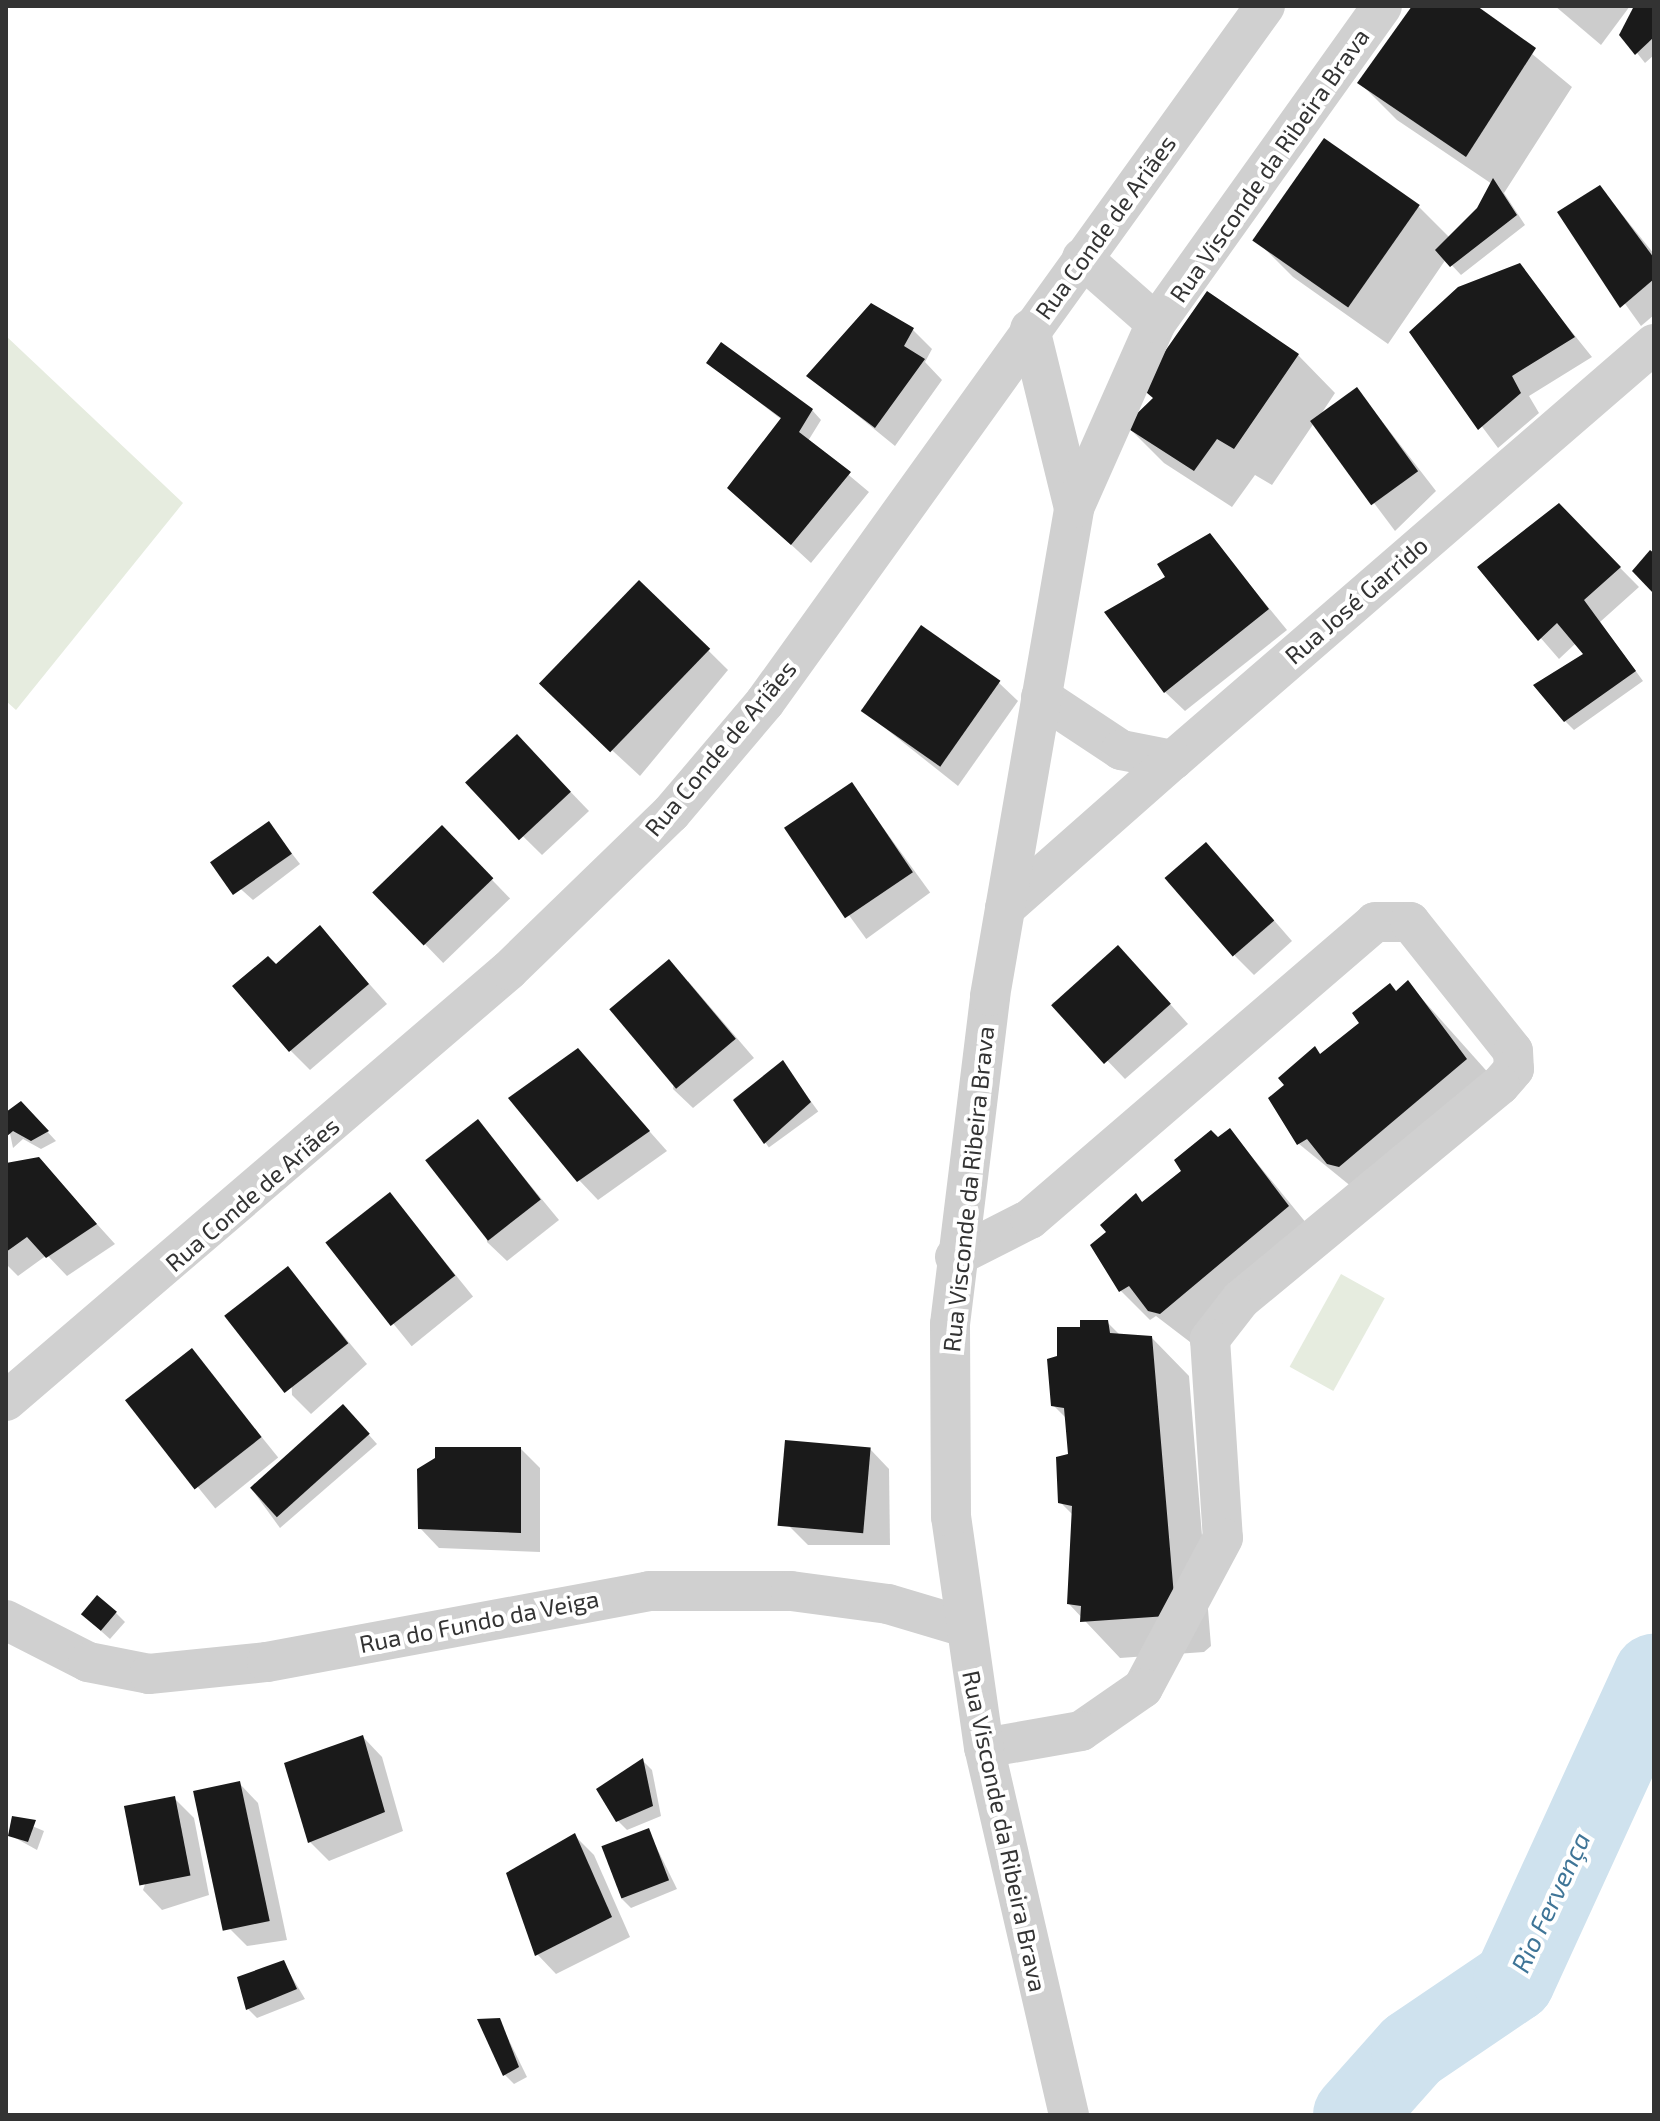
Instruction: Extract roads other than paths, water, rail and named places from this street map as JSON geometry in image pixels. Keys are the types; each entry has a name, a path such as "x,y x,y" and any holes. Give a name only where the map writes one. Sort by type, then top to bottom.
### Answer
{"street":[{"name":"Rua Visconde da Ribeira Brava","path":"1069,2115 984,1748 962,1626 947,1419 955,1257 1005,908 1074,508 1156,323 1382,6"},
{"name":"Rua Conde de Ariães","path":"6,1401 509,970 671,813 765,702 1082,258 1251,14"},
{"name":"Rua Visconde da Ribeira Brava","path":"1082,258 1156,323"},
{"path":"1030,329 1074,508"},
{"name":"Rua José Garrido","path":"1005,908 1654,344"},
{"path":"1041,697 1121,750 1173,760"},
{"path":"955,1257 1030,1219 1375,922 1410,922 1513,1051 1514,1069 1500,1085 1220,1322 1210,1339 1223,1538 1143,1688 1081,1731 984,1748"},
{"name":"Rua do Fundo da Veiga","path":"6,1620 88,1662 149,1674 252,1664 649,1591 791,1591 888,1604 962,1626"}],"waterway":[{"name":"Rio Fervença","path":"1354,2115 1412,2050 1514,1981 1654,1675"}]}
